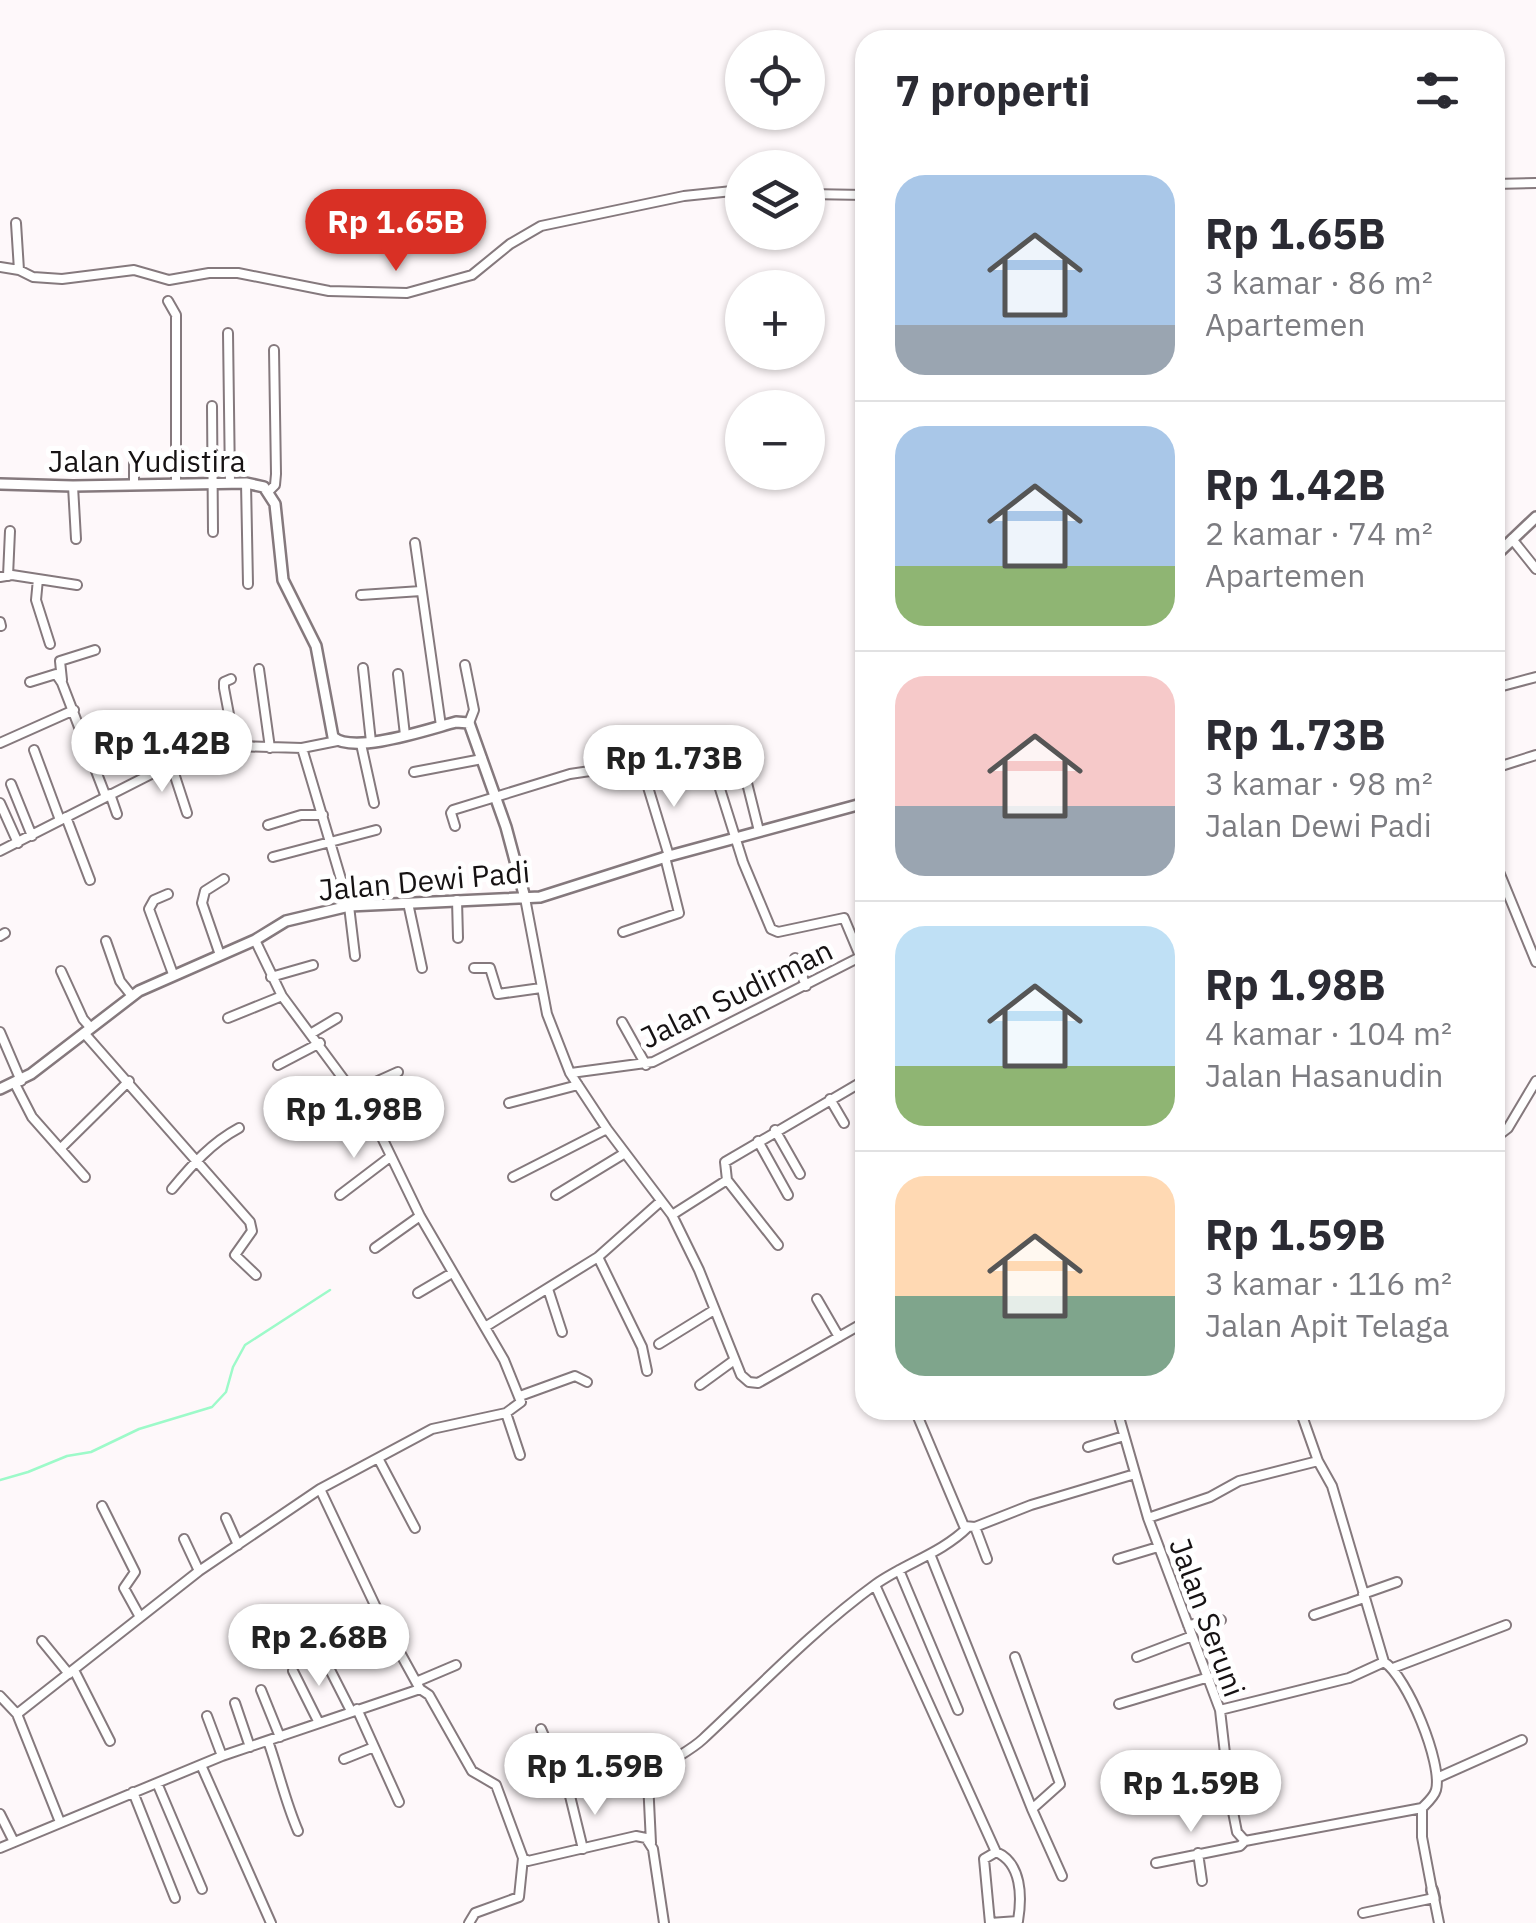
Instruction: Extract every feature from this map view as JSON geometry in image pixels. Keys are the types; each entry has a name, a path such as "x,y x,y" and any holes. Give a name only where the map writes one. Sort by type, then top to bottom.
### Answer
{"street":[{"path":"1505,184 1536,183"},
{"path":"0,266 33,278 62,279 134,270 169,280 238,273 330,291 407,293 450,284 472,274 540,226 684,196 725,192"},
{"path":"825,195 855,196"},
{"path":"16,222 19,270"},
{"path":"168,301 176,315 176,482"},
{"path":"228,333 230,482"},
{"path":"269,491 276,474 274,350"},
{"path":"212,406 213,532"},
{"path":"134,459 134,486"},
{"path":"246,482 248,584"},
{"name":"Jalan Yudistira","path":"0,484 134,486 246,482 269,491 276,514 283,580 316,646 330,732 336,742"},
{"path":"73,486 76,539"},
{"path":"1505,546 1536,517"},
{"path":"10,531 4,576 77,585"},
{"path":"1512,539 1536,568"},
{"path":"415,544 440,726"},
{"path":"38,579 36,600 50,644"},
{"path":"361,595 421,592"},
{"path":"62,683 60,661 94,650"},
{"path":"465,665 474,710 469,723 508,833 547,1014 570,1073 672,1214 733,1361 746,1380 758,1383 855,1328"},
{"path":"363,668 366,743 374,803"},
{"path":"259,669 270,748"},
{"path":"30,682 56,674 62,683 117,814"},
{"path":"398,674 406,735"},
{"path":"232,678 224,682 224,688 235,746"},
{"path":"1505,686 1536,678"},
{"path":"0,742 74,710"},
{"path":"0,851 171,764 235,746 302,748 336,742 366,743 456,722 469,723"},
{"path":"302,748 350,906 355,956"},
{"path":"34,750 90,880"},
{"path":"1505,765 1536,755"},
{"path":"414,772 482,759"},
{"path":"171,764 188,813"},
{"path":"455,826 454,810 570,774 637,766 644,774 679,913 623,932"},
{"path":"744,771 760,831"},
{"path":"716,772 771,929 778,932 844,918 855,945"},
{"path":"11,784 32,836"},
{"path":"0,802 18,843"},
{"name":"Jalan Dewi Padi","path":"0,1089 18,1082 132,996 172,974 255,940 286,921 350,906 540,897 667,857 855,806"},
{"path":"268,825 323,815"},
{"path":"273,858 376,830"},
{"path":"220,955 202,903 205,891 224,879"},
{"path":"1505,886 1536,962"},
{"path":"168,894 154,900 149,909 172,974"},
{"path":"457,900 458,938"},
{"path":"408,903 422,968"},
{"path":"255,940 282,996 373,1119 420,1216 484,1327 520,1400"},
{"path":"106,942 120,981 132,996"},
{"path":"795,958 806,986"},
{"name":"Jalan Sudirman","path":"570,1073 646,1064 855,960"},
{"path":"271,977 313,966"},
{"path":"474,968 490,968 498,994 541,988"},
{"path":"61,971 87,1030 250,1222 252,1231 235,1256 256,1275"},
{"path":"228,1018 282,996"},
{"path":"312,1032 336,1018"},
{"path":"622,1022 646,1064"},
{"path":"0,1032 32,1116 86,1177"},
{"path":"278,1065 320,1043"},
{"path":"278,1126 398,1072"},
{"path":"60,1149 129,1081"},
{"path":"1505,1130 1536,1081"},
{"path":"509,1103 578,1085"},
{"path":"778,1245 726,1180 726,1162 855,1085"},
{"path":"830,1099 844,1123"},
{"path":"172,1189 195,1161 239,1128"},
{"path":"512,1177 607,1129"},
{"path":"775,1130 800,1174"},
{"path":"758,1141 788,1195"},
{"path":"556,1195 625,1153"},
{"path":"340,1195 390,1157"},
{"path":"672,1214 726,1180"},
{"path":"484,1327 598,1257 662,1200"},
{"path":"375,1248 420,1216"},
{"path":"598,1257 642,1347 647,1371"},
{"path":"418,1293 452,1273"},
{"path":"548,1289 562,1332"},
{"path":"817,1299 839,1338"},
{"path":"659,1344 714,1310"},
{"path":"700,1385 733,1361"},
{"path":"16,1714 199,1570 320,1489 432,1429 506,1412 520,1400 575,1376 587,1382"},
{"path":"506,1412 520,1454"},
{"path":"920,1420 961,1523 972,1527 987,1560"},
{"name":"Jalan Seruni","path":"1120,1420 1158,1547 1220,1710 1230,1797 1244,1842"},
{"path":"1156,1863 1422,1808 1434,1796 1437,1778 1410,1692 1389,1665 1332,1486 1304,1420"},
{"path":"1088,1447 1124,1436"},
{"path":"378,1458 415,1528"},
{"path":"1148,1518 1210,1497 1239,1482 1318,1461"},
{"path":"664,1923 651,1843 648,1781 654,1773 700,1742 792,1655 898,1570 972,1527 1030,1504 1136,1474"},
{"path":"320,1489 418,1686 430,1695 475,1774 496,1785 523,1858 519,1898 476,1913 468,1923"},
{"path":"102,1506 135,1572 124,1588 140,1618"},
{"path":"226,1518 238,1545"},
{"path":"184,1538 199,1570"},
{"path":"1118,1560 1158,1547"},
{"path":"930,1554 1062,1876"},
{"path":"898,1570 958,1710"},
{"path":"1314,1615 1397,1582"},
{"path":"876,1585 996,1852 1006,1856 1019,1884 1018,1920 990,1923 984,1860 996,1852"},
{"path":"1188,1625 1221,1620"},
{"path":"1220,1710 1349,1678 1506,1625"},
{"path":"1137,1657 1192,1636"},
{"path":"42,1641 71,1671 110,1741"},
{"path":"324,1656 399,1802"},
{"path":"1015,1657 1060,1784 1032,1809"},
{"path":"0,1848 222,1756 418,1686 456,1665"},
{"path":"293,1670 319,1723"},
{"path":"1118,1704 1209,1677"},
{"path":"261,1690 280,1737"},
{"path":"0,1696 16,1714 60,1822"},
{"path":"235,1703 250,1747"},
{"path":"207,1716 222,1756"},
{"path":"540,1730 570,1796 583,1849"},
{"path":"1437,1778 1522,1740"},
{"path":"268,1741 283,1797 298,1831"},
{"path":"344,1759 374,1747"},
{"path":"201,1765 270,1923"},
{"path":"157,1783 202,1889"},
{"path":"133,1792 175,1898"},
{"path":"1422,1808 1422,1837 1439,1923"},
{"path":"0,1814 14,1842"},
{"path":"523,1858 528,1861 636,1836 651,1843"},
{"path":"1198,1853 1202,1882"},
{"path":"1363,1913 1433,1894"}],"waterway":[{"path":"0,1480 67,1456 91,1452 139,1429 212,1407 226,1392 245,1345 330,1290"}]}
